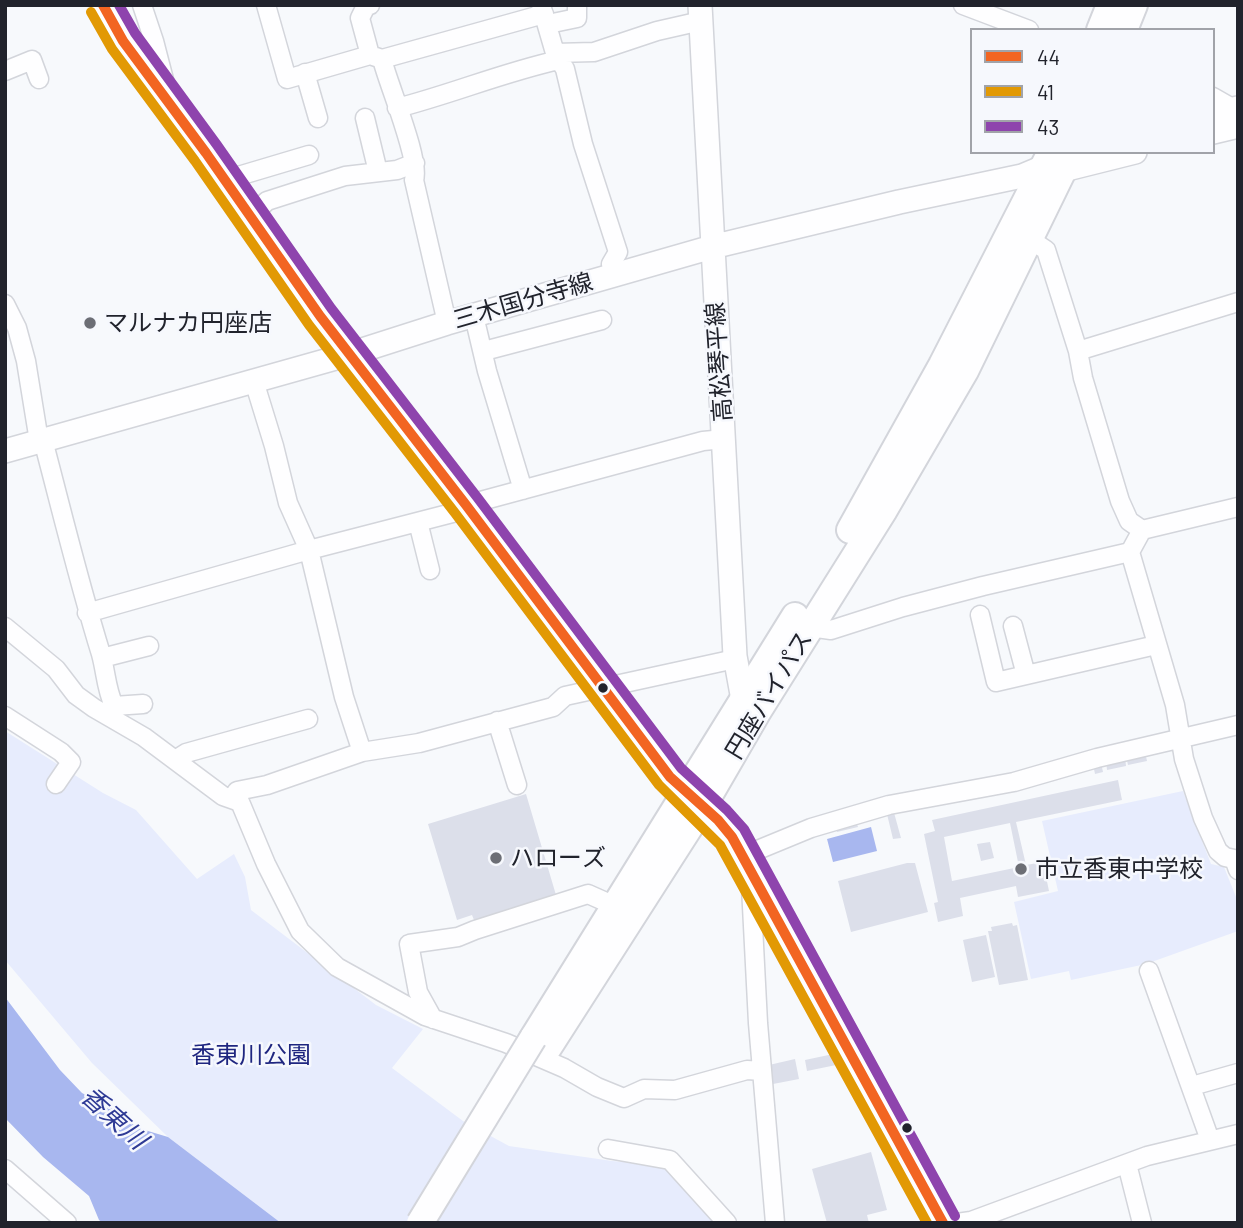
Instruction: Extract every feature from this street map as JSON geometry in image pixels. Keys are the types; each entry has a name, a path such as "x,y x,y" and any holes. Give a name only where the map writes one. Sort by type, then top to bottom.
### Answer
{"highway":[{"path":"1101,28 1110,5"},
{"path":"1125,28 1134,5"},
{"name":"円座バイパス","path":"750,705 810,627 884,510 965,371 1031,240 1060,159"},
{"name":"円座バイパス","path":"420,1223 541,1043 694,800 867,503 1060,159"},
{"name":"円座バイパス","path":"441,1223 615,906 694,800"}],"main road":[{"path":"103,5 123,41 320,316 466,505 602,689 694,800 720,822 748,865 943,1223"},
{"name":"高松琴平線","path":"701,13 735,659 750,705"},
{"path":"1215,130 1231,114"},
{"name":"三木国分寺線","path":"5,451 350,354 447,323 712,247 899,202 1022,176 1060,159 1114,154"}],"street":[{"path":"142,5 171,106"},
{"path":"266,5 287,79 545,14 577,18 576,6"},
{"path":"963,5 1024,28"},
{"path":"362,10 376,57 408,134 417,172 414,180 447,323"},
{"path":"397,108 440,97 557,57 594,52 701,13"},
{"path":"545,14 557,57 565,69 583,144 618,252 611,264 613,274"},
{"path":"5,71 32,60 38,79"},
{"path":"305,74 318,118"},
{"path":"1215,99 1231,114"},
{"path":"365,118 378,172"},
{"path":"225,180 309,155"},
{"path":"250,217 267,201 345,176 397,170 415,163"},
{"path":"1031,240 1046,250 1078,351 1083,378 1120,501 1129,522 1142,530 1238,507"},
{"path":"1078,351 1238,302"},
{"path":"5,304 17,328 26,361 41,441 102,659 111,711"},
{"path":"474,316 487,370 523,490"},
{"path":"484,351 602,320"},
{"path":"254,381 288,503 309,550 344,697 362,752"},
{"path":"88,613 309,550 460,511 466,505 703,441 723,439"},
{"path":"418,522 430,570"},
{"path":"1142,530 1130,552 1175,705 1180,739 1203,818 1218,851 1225,857 1234,859 1238,870"},
{"path":"810,627 831,630 970,589 1130,552"},
{"path":"980,615 996,682 1156,645"},
{"path":"1013,626 1026,675"},
{"path":"5,627 56,669 76,695 111,711 223,796 240,802 266,864 300,931 337,967 396,1002 433,1019 506,1044 564,1068 597,1087 624,1098 644,1089 675,1090 747,1070 762,1071"},
{"path":"102,659 149,646"},
{"path":"232,799 237,791 267,785 362,752 419,743 553,707 565,696 735,659"},
{"path":"111,711 143,704"},
{"path":"5,716 61,752 71,762 56,784"},
{"path":"175,760 186,753 308,719"},
{"path":"497,721 517,785"},
{"path":"775,1223 748,865 811,828 889,805 1014,782 1097,758 1238,725"},
{"path":"433,1019 418,992 410,944 458,937 588,894 615,906"},
{"path":"1149,971 1210,1140"},
{"path":"1192,1086 1238,1073"},
{"path":"957,1223 971,1221 1127,1164 1238,1134"},
{"path":"608,1149 670,1160 727,1223"},
{"path":"1127,1164 1142,1223"},
{"path":"5,1169 68,1223"}],"green space":[{"name":"香東川公園","path":"5,731 103,793 136,810 197,879 234,854 245,877 251,910 376,1005 423,1029 392,1068 463,1121 509,1146 668,1166 717,1223 281,1223 168,1137 92,1063 5,960"},
{"path":"1183,791 1211,864 1224,867 1238,902 1238,931 1146,964 1071,980 1069,971 1031,979 1014,902 1058,891 1042,821"}],"water":[{"path":"871,827 877,851 833,862 827,839"},
{"name":"香東川","path":"5,997 60,1070 82,1093 112,1108 138,1128 168,1137 281,1223 103,1223 99,1220 89,1196 43,1157 5,1118"}],"building":[{"path":"1145,752 1147,761 1128,765 1126,756"},
{"path":"1125,756 1126,766 1107,770 1106,760"},
{"path":"1101,763 1103,772 1095,774 1093,764"},
{"path":"1118,780 1122,800 1016,822 1026,865 1043,862 1049,891 1018,897 1016,886 960,898 963,916 938,922 934,903 938,902 924,834 935,831 932,820","holes":["1010,823 1019,867 952,881 944,837"]},
{"path":"526,794 556,895 474,920 472,915 457,920 428,824"},
{"path":"893,809 901,838 893,839 886,810"},
{"path":"856,821 858,827 837,832 836,826"},
{"path":"990,842 994,858 981,861 977,844"},
{"path":"915,863 928,912 851,932 838,881"},
{"path":"1012,923 1013,926 1017,925 1028,980 999,985 988,931 992,931 991,927"},
{"path":"986,935 995,977 972,982 963,940"},
{"path":"838,1053 841,1064 807,1071 805,1060"},
{"path":"795,1059 799,1079 773,1084 769,1065"},
{"path":"871,1152 887,1210 867,1215 869,1223 827,1223 812,1169"}],"transit line":[{"name":"44","path":"103,5 123,41 206,153 320,316 670,777 718,820 732,837 943,1223"},
{"name":"43","path":"119,5 135,33 331,308 681,768 744,829 955,1216"},
{"name":"41","path":"91,12 112,49 195,161 309,325 455,513 659,785 720,845 927,1223"}],"place":[{"name":"マルナカ円座店","path":"90,323"},
{"name":"ハローズ","path":"496,858"},
{"name":"市立香東中学校","path":"1021,869"}]}
